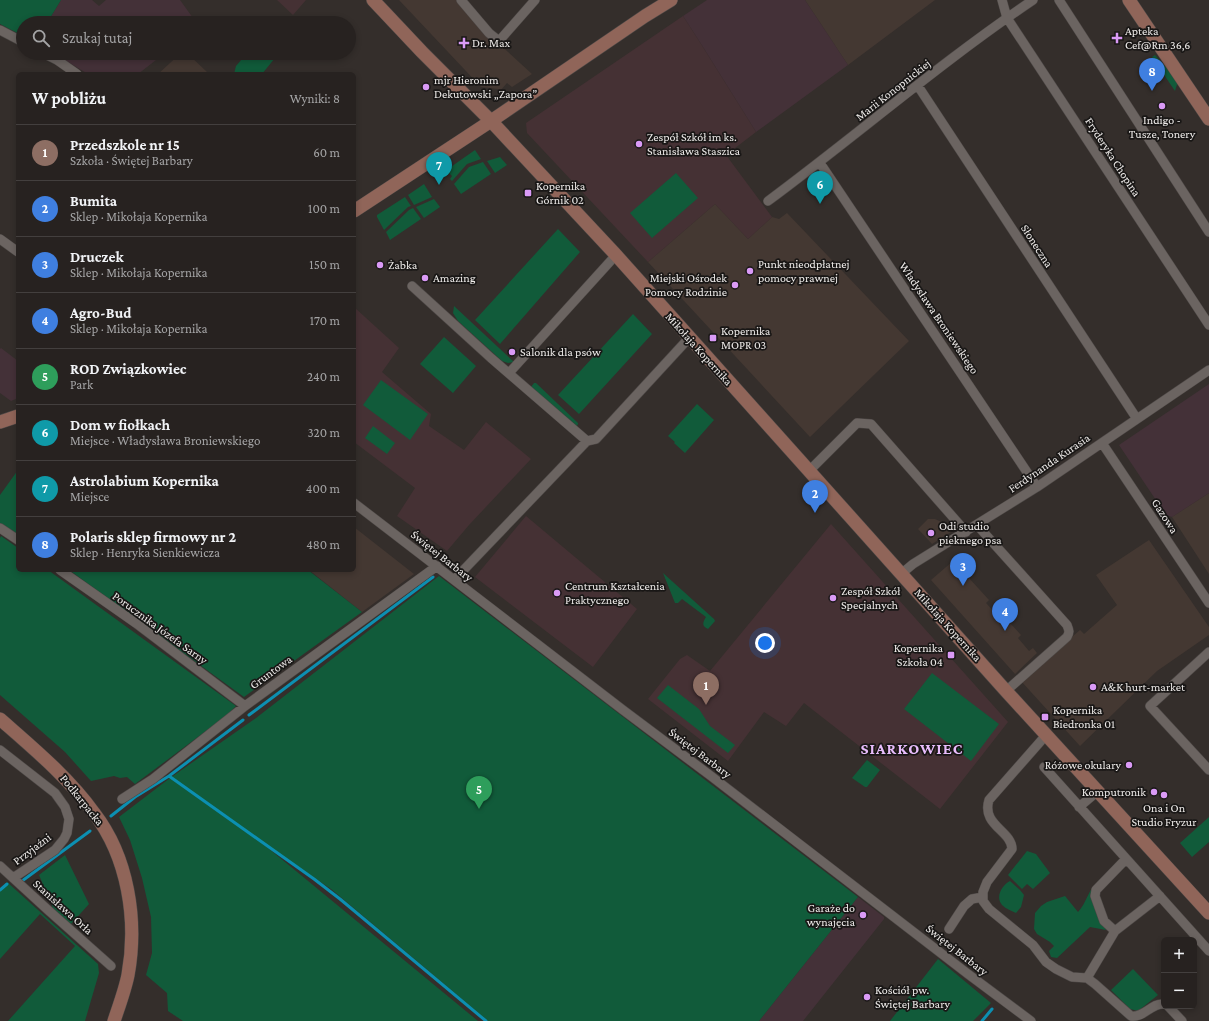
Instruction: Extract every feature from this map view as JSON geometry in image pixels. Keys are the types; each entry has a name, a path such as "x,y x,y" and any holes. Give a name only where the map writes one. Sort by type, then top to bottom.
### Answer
{"street":[{"name":"Mikołaja Kopernika","path":"374,0 422,52 491,121 616,255 1006,691 1047,734 1209,913"},
{"path":"461,0 489,32 499,41 535,0"},
{"path":"356,210 671,0"},
{"name":"Fryderyka Chopina","path":"1002,0 1006,18 1209,325"},
{"name":"Marii Konopnickiej","path":"768,202 1006,18 1034,0"},
{"path":"1059,0 1209,232"},
{"path":"1130,1 1209,119"},
{"path":"0,30 16,38"},
{"path":"57,60 74,72"},
{"name":"Słoneczna","path":"918,86 1137,419"},
{"name":"Władysława Broniewskiego","path":"820,163 1037,487"},
{"path":"0,239 16,251"},
{"path":"509,373 616,255"},
{"path":"412,286 586,441"},
{"path":"454,580 586,441 596,439 689,338"},
{"name":"Ferdynanda Kurasia","path":"901,574 913,564 1037,487 1209,370"},
{"path":"0,422 16,417"},
{"path":"809,470 857,423 871,424 966,532"},
{"name":"Gazowa","path":"1102,443 1209,603"},
{"name":"Świętej Barbary","path":"356,505 630,716 1031,1021"},
{"path":"977,525 1069,629 1067,637 1006,691"},
{"path":"1,530 16,539"},
{"name":"Gruntowa","path":"122,799 154,779 245,706 436,566"},
{"name":"Porucznika Józefa Sarny","path":"63,572 136,624 245,706"},
{"path":"1208,767 1150,706 1209,652"},
{"name":"Podkarpacka","path":"0,719 55,768 78,793 100,821 114,846 129,897 132,925 128,974 114,1021"},
{"path":"1047,734 989,800 987,806 988,813 1012,846 1011,852 987,882 983,892 983,900 989,909 1033,945 1046,962 1072,977 1087,978 1096,984 1131,1016 1140,1016 1151,1007 1161,1004"},
{"name":"Przyjaźni","path":"0,750 56,793 66,807 69,819 67,833 55,850 13,878"},
{"path":"1044,768 1209,951"},
{"path":"1080,807 1098,791"},
{"path":"1115,931 1104,921 1095,896 1096,890 1126,859"},
{"name":"Stanisława Orła","path":"0,866 111,966"},
{"path":"1087,978 1115,931 1160,896"},
{"path":"949,929 964,906 972,899 983,897"},
{"path":"1171,1009 1182,1021"}],"shaded area":[{"path":"61,0 92,0 99,6 106,0 180,0 192,16 51,16"},
{"path":"277,0 306,0 293,15"},
{"path":"399,0 459,0 496,41 532,74 512,87 507,83 500,91 498,89 481,87"},
{"path":"707,0 805,0 848,65 756,132 683,16"},
{"path":"805,0 935,0 848,65"},
{"name":"Zespół Szkół im ks. Stanisława Staszica","path":"683,16 756,132 726,155 772,217 748,239 715,204 648,262 527,133 526,123"},
{"path":"65,60 156,60 141,72 85,72"},
{"path":"173,60 194,60 207,72 160,72"},
{"path":"715,204 748,239 772,217 779,219 787,213 909,341 810,437 648,262"},
{"path":"356,309 399,348 382,372 431,414 429,426 464,450 486,422 531,459 469,525 447,551 397,516 415,488 356,444"},
{"path":"1,348 16,359 16,399 11,401 0,393"},
{"path":"1209,384 1209,493 1172,517 1166,515 1119,445"},
{"path":"1209,493 1209,574 1172,517"},
{"name":"Centrum Kształcenia Praktycznego","path":"526,516 637,609 593,667 475,577"},
{"path":"928,519 935,519 946,524 951,532 932,544 918,529"},
{"name":"Zespół Szkół Specjalnych","path":"831,524 1008,722 940,809 804,703 786,726 764,712 728,761 648,699 680,659 687,655 710,671"},
{"path":"356,529 414,574 362,612 312,572 356,572"},
{"path":"1149,540 1209,627 1209,635 1157,671 1080,746 1021,681 1080,630 1084,634 1117,605 1096,575"},
{"path":"953,561 957,565 954,568 965,581 969,578 989,600 986,603 998,616 1001,613 1021,635 1018,638 1029,651 1033,648 1037,653 1015,674 931,580"},
{"path":"858,897 884,917 884,919 803,1021 759,1021"}],"green space":[{"path":"0,0 61,0 51,16 16,16 16,32 0,24"},
{"path":"1155,55 1178,81 1175,91 1152,57"},
{"path":"241,60 273,60 264,72 234,72 236,66"},
{"path":"475,150 481,159 467,164 452,181 450,179 452,176 449,173 448,175 445,171"},
{"path":"500,157 507,165 495,173 487,161"},
{"path":"483,162 491,174 461,194 454,184 469,167"},
{"path":"676,173 698,198 652,238 630,213"},
{"path":"424,184 432,197 414,205 408,195"},
{"path":"405,197 411,206 408,207 384,230 377,215"},
{"path":"434,199 440,207 424,218 416,207"},
{"path":"413,208 421,219 390,240 386,232"},
{"path":"558,229 580,252 500,344 475,320"},
{"path":"454,306 514,362 508,363 502,361 458,321 453,313"},
{"path":"633,314 652,334 579,414 558,395"},
{"path":"444,337 476,366 453,393 420,364"},
{"path":"381,380 428,414 410,440 363,405"},
{"path":"534,383 536,383 578,423 577,426 531,387"},
{"path":"697,404 714,420 685,453 668,436"},
{"path":"373,426 395,443 387,454 365,438"},
{"path":"16,473 16,534 0,523 0,495"},
{"path":"1,536 16,547 16,572 51,572 236,706 226,716 135,784 127,777 120,778 114,776 91,781 65,752 0,695"},
{"path":"72,572 311,572 362,612 244,697"},
{"path":"663,573 714,619 715,621 708,629 704,627 703,624 706,617 682,599 678,603 675,603"},
{"path":"439,576 858,897 759,1021 488,1021 331,889 262,843 478,1021 183,1021 168,1011 167,993 146,975 152,953 151,917 142,878 130,840 119,817 170,778 256,718"},
{"path":"932,673 999,724 971,761 904,709"},
{"path":"668,685 699,709 710,726 735,745 728,753 657,698"},
{"path":"867,760 880,770 867,787 865,787 852,778"},
{"path":"1209,817 1209,842 1192,857 1180,843"},
{"path":"1027,851 1036,854 1050,873 1033,889 1027,884 1022,889 1008,875"},
{"path":"65,855 89,904 71,924 53,908 39,875"},
{"path":"1010,881 1024,895 1021,907 1016,913 1002,905 999,898 1002,888"},
{"path":"7,882 98,964 99,973 85,1021 8,1021 75,946 40,914 0,959 0,890"},
{"path":"1092,888 1097,890 1095,902 1096,913 1106,930 1090,927 1057,958 1051,957 1049,951 1054,946 1037,934 1034,929 1035,913 1047,902 1065,896 1078,912"},
{"path":"938,959 991,1003 973,1021 890,1021"},
{"path":"1133,969 1158,995 1138,1011 1130,1009 1111,990"}],"waterway":[{"path":"249,715 433,577"},
{"path":"111,816 135,797 169,776 243,720"},
{"path":"169,776 340,899 486,1021"},
{"path":"22,881 90,831"},
{"path":"0,890 7,884"},
{"path":"982,1021 992,1009"}],"place":[{"name":"Apteka Cef@Rm 36,6","path":"1117,38"},
{"name":"Dr. Max","path":"464,43"},
{"name":"mjr Hieronim Dekutowski „Zapora”","path":"426,87"},
{"name":"Polaris sklep firmowy nr 2","path":"1152,91"},
{"name":"Indigo - Tusze, Tonery","path":"1162,106"},
{"name":"Zespół Szkół im ks. Stanisława Staszica","path":"639,144"},
{"name":"Astrolabium Kopernika","path":"439,185"},
{"name":"Kopernika Górnik 02","path":"528,193"},
{"name":"Dom w fiołkach","path":"820,204"},
{"name":"Żabka","path":"380,265"},
{"name":"Punkt nieodpłatnej pomocy prawnej","path":"750,271"},
{"name":"Amazing","path":"425,278"},
{"name":"Miejski Ośrodek Pomocy Rodzinie","path":"735,285"},
{"name":"Kopernika MOPR 03","path":"713,338"},
{"name":"Salonik dla psów","path":"512,352"},
{"name":"Bumita","path":"815,513"},
{"name":"Odi studio pieknego psa","path":"931,533"},
{"name":"Druczek","path":"963,586"},
{"name":"Centrum Kształcenia Praktycznego","path":"557,593"},
{"name":"Zespół Szkół Specjalnych","path":"833,598"},
{"name":"Agro-Bud","path":"1005,631"},
{"name":"Kopernika Szkoła 04","path":"951,655"},
{"name":"A&K hurt-market","path":"1093,687"},
{"name":"Przedszkole nr 15","path":"706,705"},
{"name":"Kopernika Biedronka 01","path":"1045,717"},
{"name":"Różowe okulary","path":"1129,765"},
{"name":"Komputronik","path":"1154,792"},
{"name":"Ona i On Studio Fryzur","path":"1164,795"},
{"name":"ROD Związkowiec","path":"479,809"},
{"name":"Garaże do wynajęcia","path":"863,915"},
{"name":"Kościół pw. Świętej Barbary","path":"867,997"}],"district":[{"name":"SIARKOWIEC","path":"912,748"}]}
